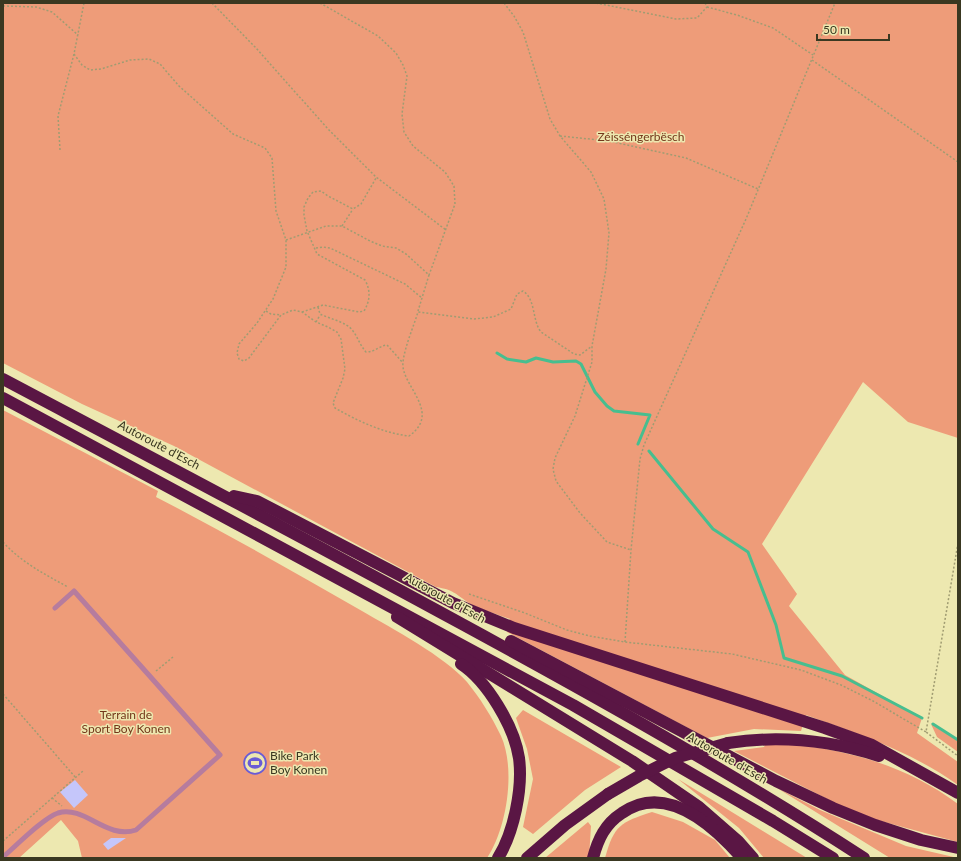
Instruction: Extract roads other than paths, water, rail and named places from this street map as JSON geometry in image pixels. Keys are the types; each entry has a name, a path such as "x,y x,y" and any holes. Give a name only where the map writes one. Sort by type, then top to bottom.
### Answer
{"highway":[{"name":"Autoroute d'Esch","path":"3,379 219,492 580,688 782,807 864,858"},
{"path":"3,398 573,705 773,821 833,858"},
{"path":"219,492 257,501 453,603 514,628 825,728 872,745 958,793"},
{"path":"383,581 438,601 776,780 832,808 875,825 921,840 958,848"},
{"path":"362,591 398,624 468,668 488,691 509,727 518,758 518,788 514,820 498,858"},
{"path":"362,591 402,621 608,746 693,803 738,840 753,858"},
{"path":"527,858 565,825 608,794 639,776 676,758 728,743 771,738 792,738 827,742 905,763"},
{"path":"940,782 958,798"},
{"path":"594,858 597,841 613,819 627,809 641,804 658,802 678,807 705,822 742,858"}],"lane":[{"path":"3,858 46,820 58,813 69,812 80,815 116,832 126,833 136,830 220,755 74,591 55,608"}],"waterway":[{"path":"497,353 507,359 526,362 536,358 553,362 576,361 581,364 595,392 607,406 614,411 650,415 638,444"},
{"path":"649,451 713,529 748,552 776,625 784,658 842,676 922,718"},
{"path":"933,724 958,740"}],"place":[{"name":"Bike Park Boy Konen","path":"255,763"}],"park label":[{"name":"Zéisséngerbësch","path":"641,137"},
{"name":"Terrain de Sport Boy Konen","path":"126,722"}]}
